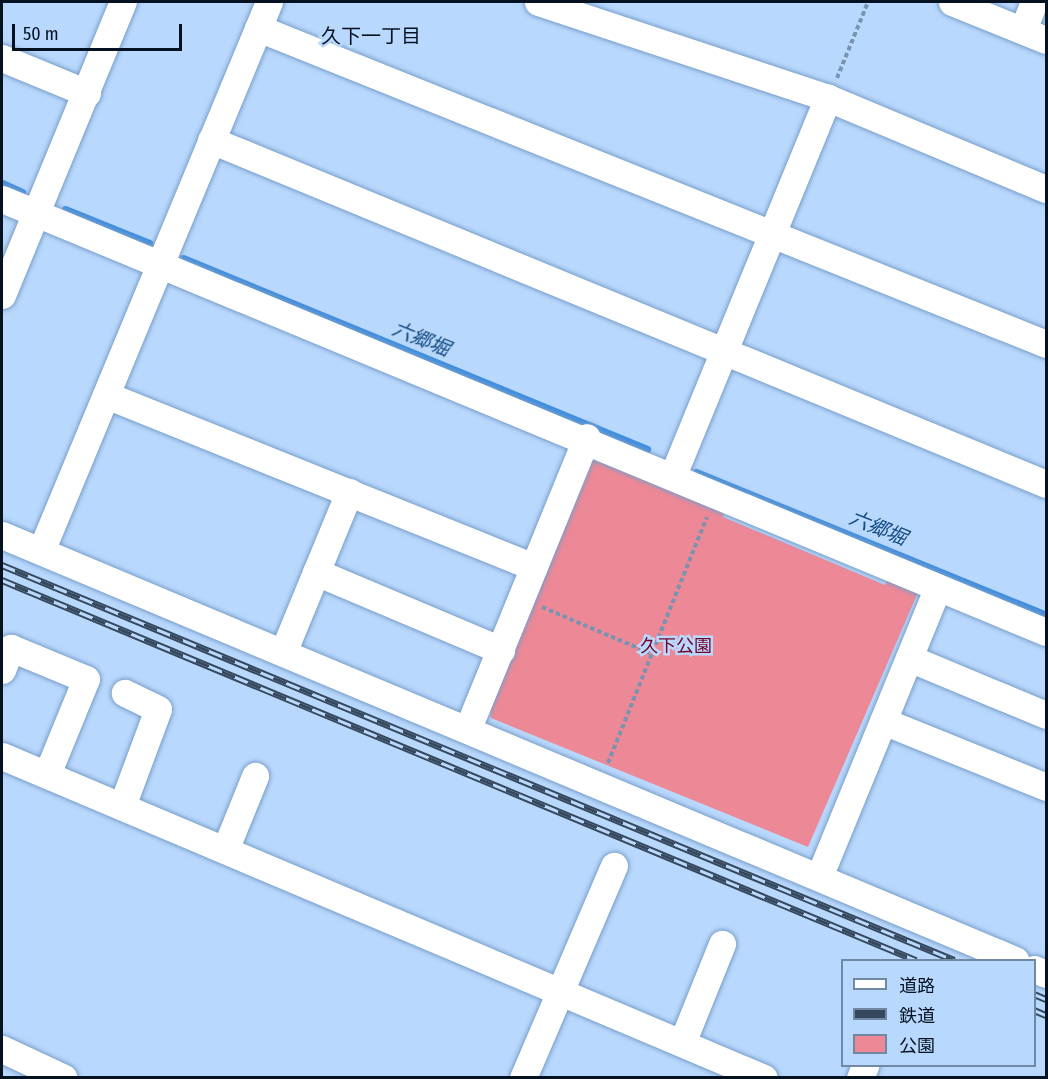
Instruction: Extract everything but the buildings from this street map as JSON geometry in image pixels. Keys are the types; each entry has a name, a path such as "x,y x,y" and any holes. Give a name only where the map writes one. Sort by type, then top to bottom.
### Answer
{"street":[{"path":"2,295 123,2"},
{"path":"41,551 269,2"},
{"path":"538,2 828,98 1047,189"},
{"path":"952,2 1035,35 1034,2"},
{"path":"258,28 773,232 1047,344"},
{"path":"2,58 87,93"},
{"path":"673,475 828,98"},
{"path":"210,140 722,355 1047,484"},
{"path":"2,199 161,261 587,437 1047,632"},
{"path":"106,395 534,567"},
{"path":"468,728 587,437"},
{"path":"284,650 349,492"},
{"path":"2,535 284,650 1013,959"},
{"path":"316,572 501,650"},
{"path":"819,877 938,587"},
{"path":"2,670 10,648 86,679 47,774"},
{"path":"909,658 1047,715"},
{"path":"122,806 158,709 125,693"},
{"path":"883,721 1047,787"},
{"path":"2,756 764,1077"},
{"path":"225,850 255,776"},
{"path":"523,1077 558,991 614,866"},
{"path":"682,1043 722,944"},
{"path":"2,1049 64,1077"}],"path":[{"path":"828,98 868,2"},
{"path":"606,771 708,513"},
{"path":"548,609 652,654"}],"green space":[{"name":"久下公園","path":"595,453 726,508 723,517 885,585 889,577 919,590 808,847 491,718 490,706"}],"waterway":[{"name":"六郷堀","path":"2,183 22,192"},
{"name":"六郷堀","path":"65,209 149,243"},
{"name":"六郷堀","path":"183,258 647,449"},
{"name":"六郷堀","path":"696,472 1046,615"}],"railway":[{"path":"2,565 952,959"},
{"path":"2,580 914,959"},
{"path":"1036,995 1046,999"},
{"path":"1036,1011 1046,1015"}],"district":[{"name":"久下一丁目","path":"371,36"}]}
